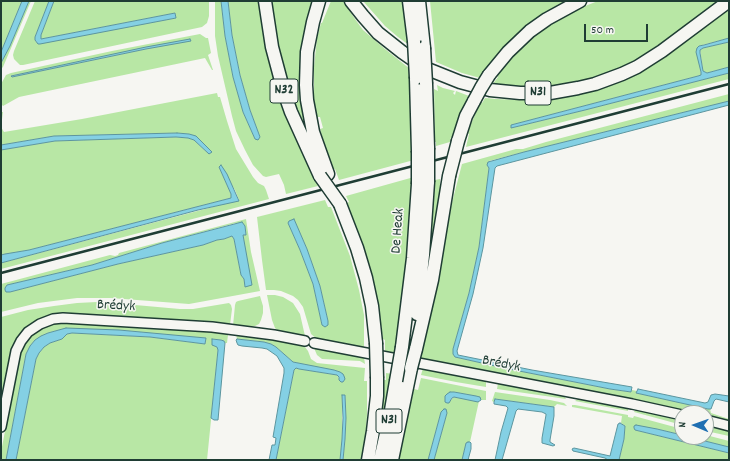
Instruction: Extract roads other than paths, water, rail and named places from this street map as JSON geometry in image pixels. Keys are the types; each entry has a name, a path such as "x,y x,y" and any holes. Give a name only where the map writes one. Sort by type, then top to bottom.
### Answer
{"highway":[{"name":"N32","path":"265,1 272,47 284,92 294,119 340,204 357,248 366,278 372,306 376,343 377,378 377,396 368,460"},
{"name":"N32","path":"319,1 307,52 306,85 307,100 313,132 322,160 324,175"},
{"name":"N31","path":"351,1 378,33 402,52 426,68 460,82 490,90 536,94 578,88 595,84 622,74 662,51 729,1"},
{"name":"De Heak","path":"380,460 396,381 411,348 413,258 423,183 426,84 409,1"},
{"name":"De Heak","path":"419,1 419,45 416,78 423,149"},
{"name":"N31","path":"392,460 409,384 411,348 433,273 449,176 466,116 489,75 508,52 530,31 547,18 580,1"}],"street":[{"name":"Brédyk","path":"1,427 16,351 21,341 28,332 40,324 54,319 63,318 212,327 274,335 674,413"},
{"path":"714,422 729,426"}],"water":[{"path":"22,1 29,1 10,46 1,63 1,52"},
{"path":"49,1 54,1 41,35 41,39 175,13 176,18 38,44 35,37"},
{"path":"221,1 228,1 232,35 240,75 250,110 260,137 258,140 255,139 243,112 233,77 225,36"},
{"path":"729,38 729,42 703,48 700,50 700,53 703,71 707,73 729,67 729,73 511,128 511,125 701,75 696,52 697,48 699,46"},
{"path":"190,39 191,41 11,76 146,47"},
{"path":"729,101 729,105 497,166 495,168 483,248 473,294 457,351 458,355 532,370 632,387 631,392 504,368 455,357 453,354 453,349 469,293 479,247 489,168 487,165 488,162"},
{"path":"177,133 196,136 212,152 209,154 194,140 176,137 55,141 1,150 1,145 54,136"},
{"path":"221,165 227,174 239,201 198,210 1,263 1,255 29,250 231,198 231,194 219,167"},
{"path":"294,219 307,249 320,286 328,321 328,325 325,327 322,325 313,284 288,223"},
{"path":"242,222 245,226 246,235 243,235 252,285 245,287 232,236 203,245 118,264 10,292 6,292 5,290 7,285 92,265 162,243"},
{"path":"66,328 119,330 206,338 205,344 150,337 72,333 67,334 62,339 50,343 44,347 36,359 16,460 6,460 26,354 35,340 41,336"},
{"path":"212,339 221,340 225,343 218,420 211,418 218,350 217,347 212,345"},
{"path":"237,339 271,344 293,362 334,370 343,374 345,379 341,382 337,375 296,368 294,370 276,460 269,460 272,445 275,445 276,438 273,437 284,368 277,356 267,349 238,345"},
{"path":"638,389 705,403 708,402 711,395 715,394 729,396 729,402 716,399 712,405 690,405 636,393"},
{"path":"450,392 480,397 481,400 478,402 454,397 449,403 447,403 445,402 445,396"},
{"path":"342,395 345,395 346,418 343,460 340,460 343,418"},
{"path":"495,399 554,407 550,442 555,445 553,446 542,443 546,414 542,412 518,409 516,411 502,460 495,460 508,408 506,406 494,404"},
{"path":"446,409 447,413 434,460 428,460 441,412"},
{"path":"620,423 625,426 624,439 619,460 608,460 573,451 572,449 574,448 610,456 618,424"},
{"path":"636,425 674,433 674,440 635,430 634,426"},
{"path":"466,443 471,443 471,449 468,460 462,460"},
{"path":"714,443 729,447 729,453 696,445 714,445"}],"railway":[{"path":"1,273 729,84"}]}
